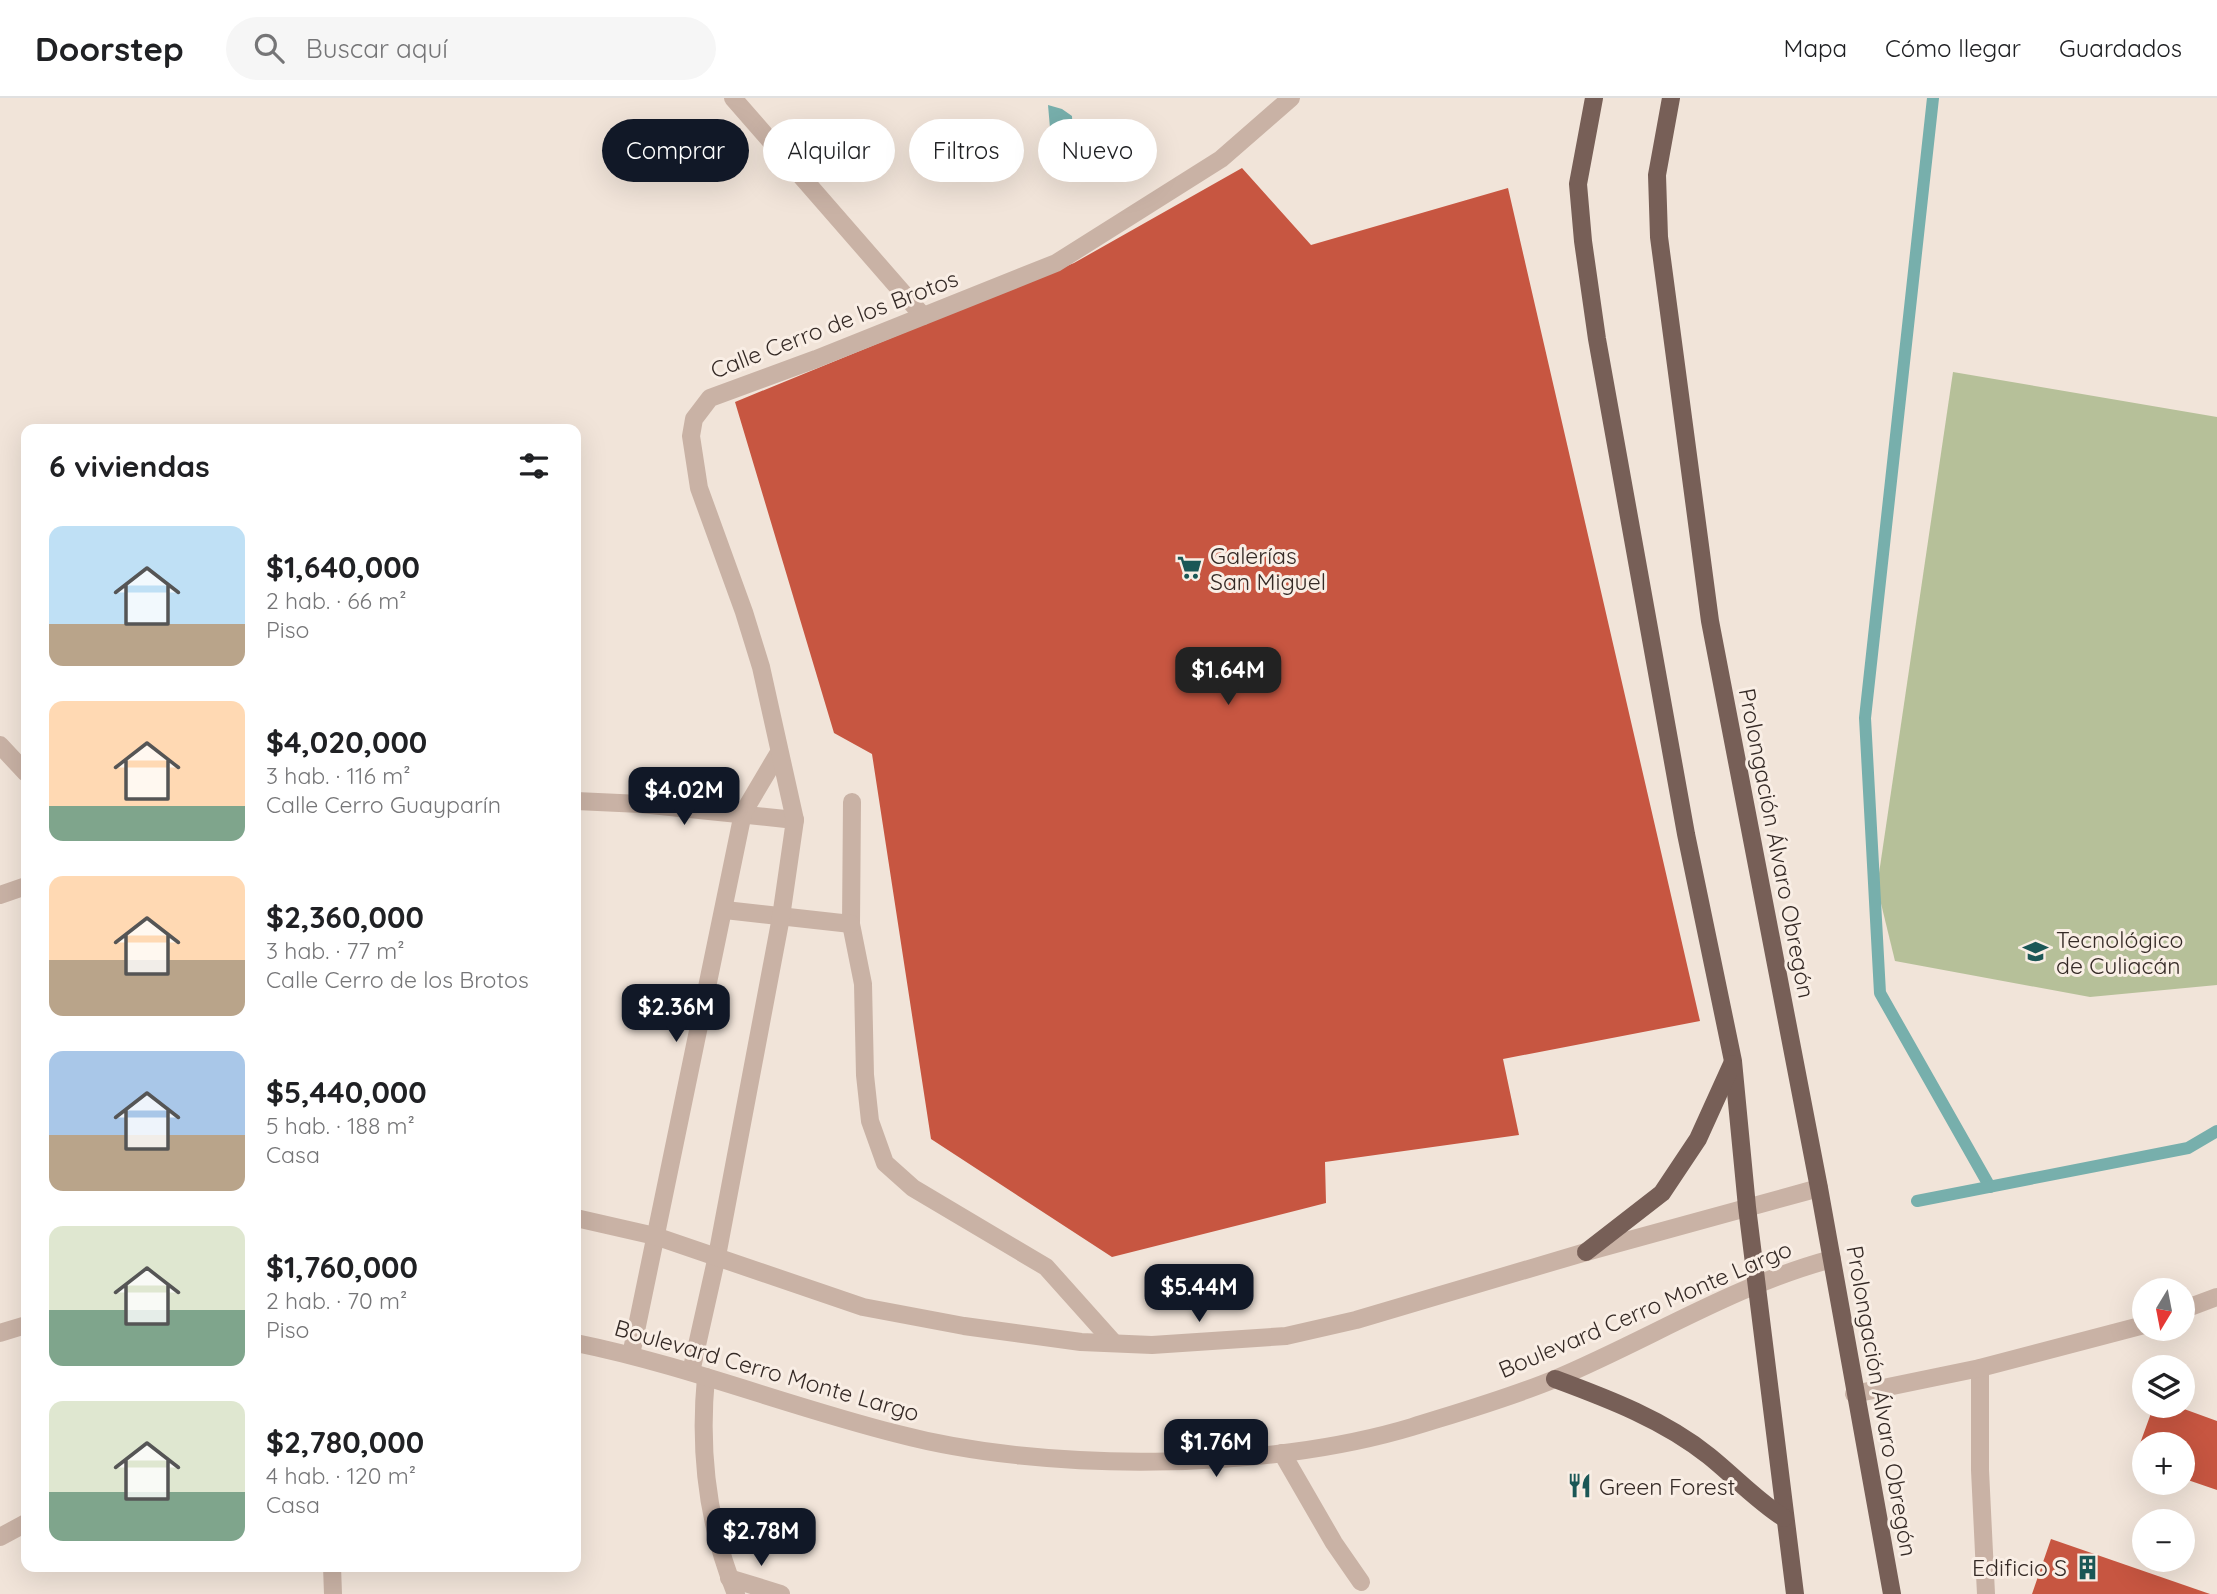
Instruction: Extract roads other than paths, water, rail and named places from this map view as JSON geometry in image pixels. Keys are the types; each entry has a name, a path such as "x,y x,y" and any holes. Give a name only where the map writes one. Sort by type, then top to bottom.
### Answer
{"main road":[{"path":"1594,98 1578,184 1583,240 1597,339 1686,834 1733,1061 1747,1207 1795,1594"},
{"name":"Prolongación Álvaro Obregón","path":"1671,98 1657,174 1659,237 1710,621 1819,1188 1892,1594"},
{"path":"1586,1252 1661,1193 1698,1139 1733,1061"},
{"path":"1556,1378 1614,1400 1657,1421 1708,1456 1754,1498 1784,1518"}],"street":[{"path":"733,98 923,316"},
{"name":"Calle Cerro de los Brotos","path":"733,1586 716,1542 701,1429 698,1375 717,1256 781,917 795,820 778,754 761,667 699,488 691,436 694,419 710,398 1056,263 1221,159 1291,98"},
{"path":"0,745 21,768"},
{"path":"631,1355 743,813 778,754"},
{"path":"581,801 743,813 795,820"},
{"path":"852,802 851,924 863,984 870,1121 885,1163 913,1188 1046,1267 1114,1343"},
{"path":"0,895 21,888"},
{"path":"724,910 851,924"},
{"path":"581,1219 655,1236 863,1307 964,1326 1081,1342 1199,1343 1286,1336 1356,1320 1586,1252 1819,1188"},
{"name":"Boulevard Cerro Monte Largo","path":"581,1344 631,1355 902,1436 1055,1458 1219,1459 1282,1453 1408,1428 1556,1378 1757,1284 1832,1259"},
{"path":"2195,1305 2217,1297"},
{"path":"0,1334 21,1327"},
{"path":"1854,1394 1980,1368 2132,1328"},
{"path":"1980,1368 1980,1470 1986,1594"},
{"path":"1282,1453 1334,1544 1361,1582"},
{"path":"0,1537 21,1526"},
{"path":"332,1572 333,1594"},
{"path":"733,1586 781,1594"}],"water":[{"path":"1048,105 1062,109 1072,116 1072,119 1049,119"}],"waterway":[{"path":"1933,98 1865,718 1880,993 1990,1187"},
{"path":"1917,1201 2188,1148 2217,1131"}],"place":[{"name":"Galerías San Miguel","path":"1190,568"},
{"name":"Tecnológico de Culiacán","path":"2036,952"},
{"name":"Green Forest","path":"1579,1486"},
{"name":"Edificio S","path":"2087,1567"}]}
